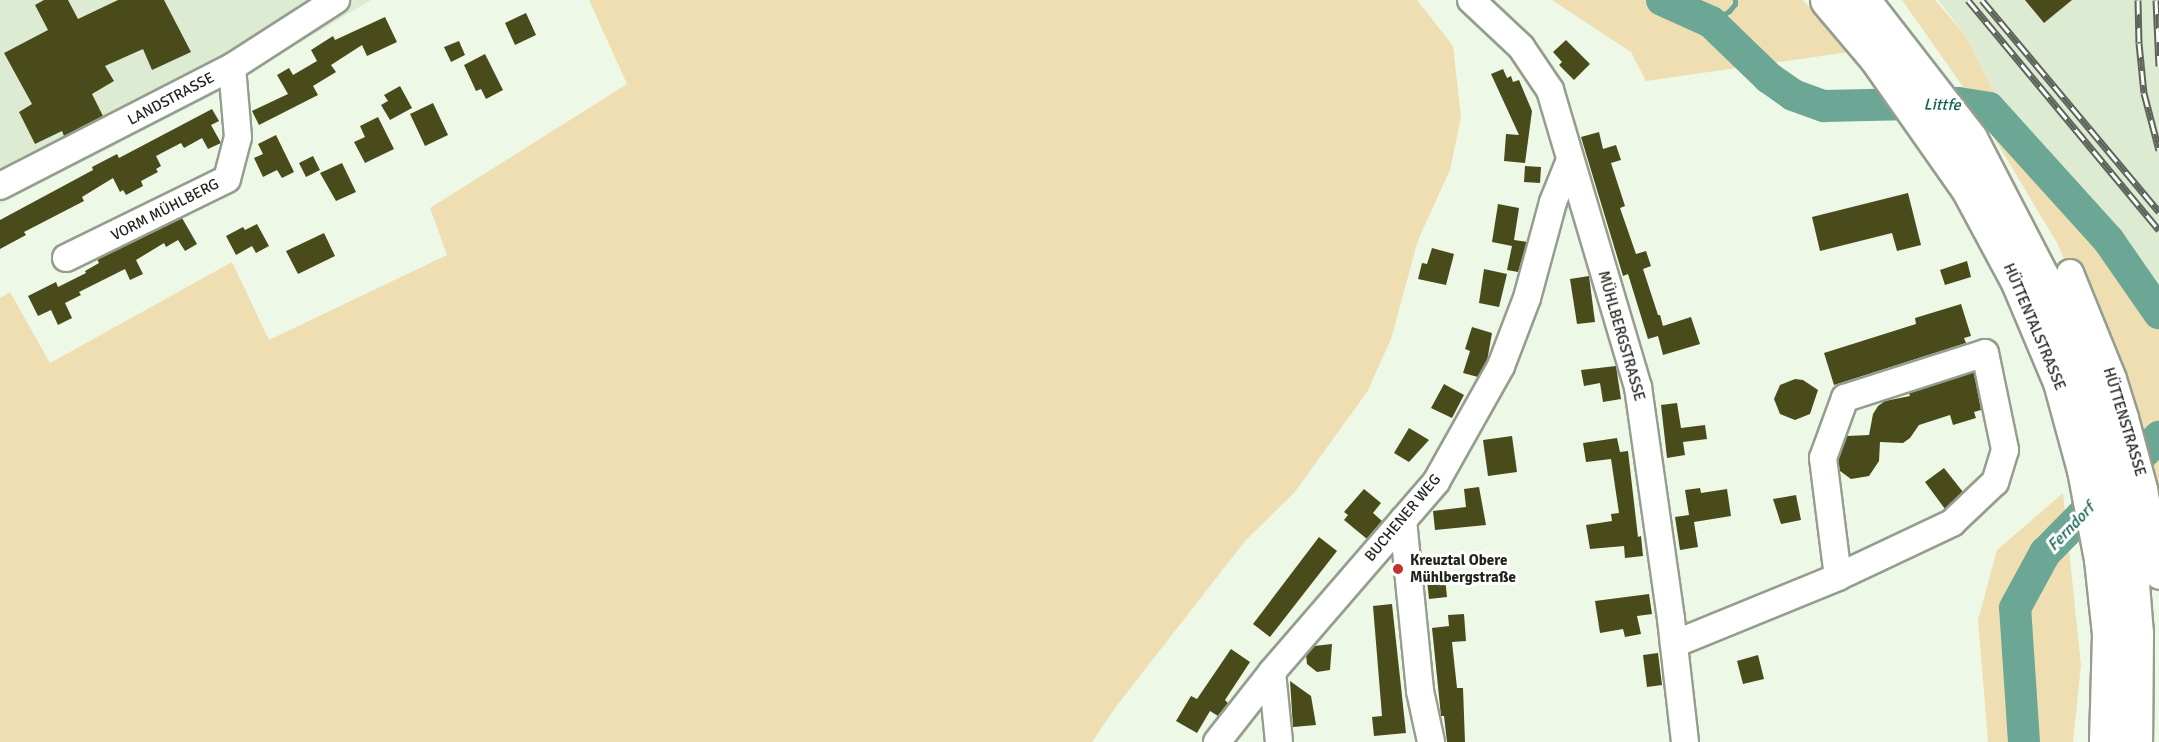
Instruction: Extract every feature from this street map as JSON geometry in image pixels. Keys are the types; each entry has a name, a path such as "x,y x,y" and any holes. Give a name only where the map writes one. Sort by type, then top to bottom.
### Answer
{"highway":[{"name":"HÜTTENTALSTRASSE","path":"1827,0 1886,49 1970,138 2041,275 2085,373 2111,464 2130,559 2136,633 2135,742"},
{"name":"HÜTTENTALSTRASSE","path":"1863,0 1886,49 1968,189 2018,282 2060,382 2084,470 2102,559 2109,633 2106,742"}],"street":[{"name":"LANDSTRASSE","path":"0,186 232,67 336,0"},
{"name":"MÜHLBERGSTRASSE","path":"1471,0 1521,47 1550,90 1638,387 1674,644 1685,742"},
{"name":"VORM MÜHLBERG","path":"66,258 227,179 238,137 232,67"},
{"name":"BUCHENER WEG","path":"1217,742 1272,672 1436,482 1502,366 1527,298 1553,202 1569,160"},
{"name":"HÜTTENSTRASSE","path":"2070,273 2126,418 2144,489 2159,576"},
{"path":"1674,644 1838,577 1952,523 1995,482 2006,450 1985,353 1845,398 1823,458 1838,577"},
{"path":"1402,520 1420,691 1431,742"},
{"path":"1272,672 1279,742"}],"shaded area":[{"path":"0,0 371,0 213,95 0,204"},
{"path":"589,0 1417,0 1453,46 1461,117 1450,170 1418,240 1391,339 1367,392 1294,493 1245,541 1115,708 1092,742 0,742 0,298 10,292 50,363 232,262 269,340 447,255 430,208 627,84"},
{"path":"1552,0 1803,0 1849,52 1646,81 1631,52"},
{"path":"1902,0 1935,0 1965,35 2002,108 2146,273 2159,296 2159,487 2155,492 2100,340 2057,243 1966,91"},
{"path":"1938,0 2159,0 2159,296 2145,273 2002,108 1965,35"},
{"path":"2063,493 2081,665 2073,742 1988,742 1978,620 1997,550"}],"building":[{"path":"44,0 68,0 78,19 118,0 164,0 191,52 152,70 143,49 105,66 114,81 92,94 103,116 64,136 62,131 35,144 19,112 32,104 4,53 48,30 35,5"},
{"path":"2025,0 2072,0 2044,23"},
{"path":"526,13 536,35 515,45 505,23"},
{"path":"385,17 397,42 367,56 362,45 331,65 336,72 313,86 318,95 259,125 252,111 288,94 277,75 289,68 293,75 317,61 311,50 333,36 335,40"},
{"path":"1566,40 1590,64 1574,80 1559,65 1562,62 1553,52"},
{"path":"459,41 465,55 451,62 444,47"},
{"path":"485,54 503,90 486,99 481,89 476,91 464,65"},
{"path":"1503,69 1507,78 1511,76 1513,82 1519,80 1532,111 1525,163 1504,161 1506,134 1519,135 1491,74"},
{"path":"400,86 412,108 390,120 381,105 388,101 384,95"},
{"path":"433,103 448,135 425,146 410,114"},
{"path":"212,109 219,121 211,125 221,143 208,149 202,138 184,148 181,143 156,156 161,166 156,169 158,172 141,181 143,186 126,195 123,190 120,192 113,178 82,197 84,201 24,232 26,235 0,249 0,220 93,170 92,167 117,154 119,158"},
{"path":"378,117 394,149 365,163 354,142 365,137 360,126"},
{"path":"1599,132 1603,149 1616,145 1621,160 1611,163 1625,206 1620,208 1636,254 1646,251 1651,266 1643,269 1663,326 1691,317 1700,344 1663,355 1658,336 1648,339 1628,274 1623,276 1581,137"},
{"path":"276,135 294,172 282,178 277,170 263,177 254,158 263,154 258,144"},
{"path":"313,156 320,170 306,177 299,163"},
{"path":"342,163 356,192 336,201 320,173"},
{"path":"1525,166 1541,167 1540,183 1524,182"},
{"path":"1908,193 1921,245 1897,251 1892,233 1820,251 1812,217"},
{"path":"1498,204 1519,208 1514,240 1527,242 1518,272 1507,270 1512,246 1492,242"},
{"path":"182,218 197,244 185,251 178,240 166,247 164,243 136,260 143,274 130,280 125,269 79,292 81,295 65,303 72,318 58,325 51,310 38,316 28,296 56,282 58,287 86,273 85,271 99,263 97,259"},
{"path":"257,224 269,246 256,253 252,246 236,255 226,236 243,227 245,230"},
{"path":"324,233 335,256 298,274 286,251"},
{"path":"1432,248 1454,254 1446,285 1418,279 1422,263 1427,264"},
{"path":"1967,261 1971,277 1945,285 1940,270"},
{"path":"1484,269 1507,274 1499,307 1479,303"},
{"path":"1589,276 1595,322 1577,324 1570,279"},
{"path":"1961,304 1971,336 1964,338 1966,343 1834,385 1824,353 1916,324 1915,318"},
{"path":"1472,327 1492,333 1487,361 1478,377 1463,373 1470,351 1465,349"},
{"path":"1616,366 1621,399 1603,402 1600,383 1584,386 1581,370"},
{"path":"1974,372 1981,410 1974,412 1976,418 1953,425 1950,415 1919,425 1910,438 1903,443 1880,442 1879,461 1869,476 1851,479 1840,471 1838,460 1847,436 1869,435 1873,414 1878,406 1885,401 1910,396 1909,393"},
{"path":"1795,379 1803,380 1818,390 1810,414 1795,420 1780,414 1774,399 1780,385"},
{"path":"1444,384 1464,395 1452,418 1431,408"},
{"path":"1677,403 1681,428 1705,425 1707,439 1683,442 1685,455 1667,458 1661,405"},
{"path":"1409,428 1429,440 1409,462 1394,453"},
{"path":"1512,436 1517,472 1488,476 1483,440"},
{"path":"1617,438 1620,452 1628,451 1638,537 1641,536 1643,556 1625,558 1624,546 1590,549 1586,525 1612,521 1611,514 1619,513 1611,459 1586,462 1583,443"},
{"path":"1944,468 1963,492 1945,509 1925,482"},
{"path":"1479,487 1486,525 1435,530 1433,511 1466,507 1464,489"},
{"path":"1700,488 1701,493 1727,489 1731,516 1694,522 1698,547 1680,550 1675,517 1689,515 1685,490"},
{"path":"1364,489 1381,503 1373,513 1382,521 1367,539 1344,520 1348,515 1344,512"},
{"path":"1796,495 1801,520 1781,524 1773,499"},
{"path":"1319,537 1337,551 1270,637 1253,624"},
{"path":"1445,578 1447,597 1429,599 1427,580"},
{"path":"1649,594 1652,614 1637,616 1641,634 1625,637 1623,629 1600,633 1595,601"},
{"path":"1392,604 1406,733 1374,736 1372,717 1382,716 1373,606"},
{"path":"1464,614 1466,641 1452,642 1457,688 1463,688 1465,742 1447,742 1444,716 1441,716 1432,628 1449,626 1448,615"},
{"path":"1332,644 1330,670 1317,672 1307,664 1306,655 1314,646"},
{"path":"1231,649 1250,662 1225,700 1228,703 1218,716 1210,711 1197,733 1176,721 1191,696 1197,699"},
{"path":"1658,653 1662,685 1647,687 1643,655"},
{"path":"1758,655 1764,679 1743,684 1737,661"},
{"path":"1290,681 1311,696 1316,725 1293,727"}],"waterway":[{"name":"Littfe","path":"1662,0 1711,22 1769,78 1793,95 1824,106 1958,103 1989,108 2109,241 2159,313"},
{"path":"1711,22 1729,11 1735,4 1735,0"},
{"name":"Ferndorf","path":"2024,742 2015,608 2045,553 2159,437"}],"railway":[{"path":"1968,0 2159,230"},
{"path":"1982,0 2159,212"},
{"path":"2138,0 2144,93 2159,150"},
{"path":"2156,0 2159,66"}],"place":[{"name":"Kreuztal Obere Mühlbergstraße","path":"1398,569"}]}
